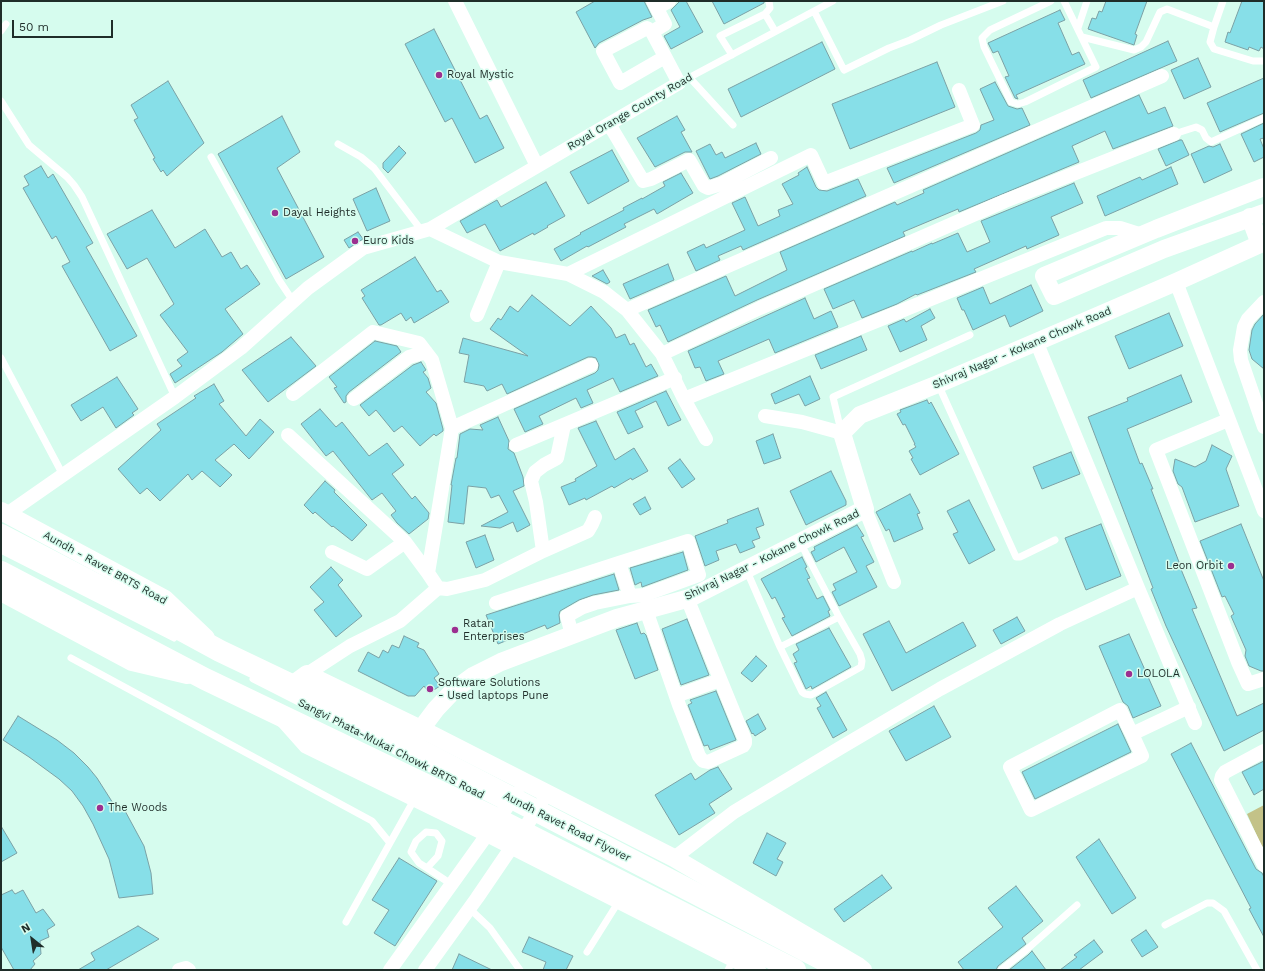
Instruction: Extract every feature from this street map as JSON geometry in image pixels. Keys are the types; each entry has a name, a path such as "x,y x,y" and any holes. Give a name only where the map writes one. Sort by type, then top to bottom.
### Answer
{"main road":[{"name":"Aundh Ravet Road Flyover","path":"1,535 220,651 299,679 330,711 843,970"},
{"path":"1,572 205,679 503,822 795,970"}],"street":[{"path":"455,1 537,166"},
{"path":"652,32 665,24 660,3"},
{"path":"665,57 620,82 603,51 647,28 652,32 665,57 684,80"},
{"path":"627,310 1162,76"},
{"name":"Royal Orange County Road","path":"4,512 63,475 175,397 241,348 308,288 363,248 426,230 684,80"},
{"path":"568,274 811,155 824,183 973,125 959,90"},
{"path":"609,124 643,181 651,179 689,160 704,186 708,188 721,184 771,158"},
{"path":"662,354 760,308 1005,201 1174,134"},
{"path":"1257,215 1164,249 1054,296 1044,276 1149,232 1264,187"},
{"name":"Shivraj Nagar - Kokane Chowk Road","path":"421,729 436,709 454,690 473,676 501,662 616,618 687,598 865,509 842,433 860,415 938,384 1036,341 1263,246 1257,215"},
{"path":"684,399 1106,228 1120,228 1149,232 1164,249"},
{"path":"426,230 499,262 568,274 604,292 627,310 662,354 706,439"},
{"path":"477,315 499,262"},
{"path":"1176,282 1264,511"},
{"path":"1264,302 1248,319 1244,327 1240,350 1264,427"},
{"path":"293,394 373,332 419,343 426,352 432,360 452,428 428,573"},
{"path":"1036,341 1195,723"},
{"path":"354,399 409,357 426,352"},
{"path":"452,428 591,365"},
{"path":"516,445 675,378"},
{"path":"765,416 802,422 842,433"},
{"path":"1228,420 1156,450 1238,662 1248,684 1264,679"},
{"path":"543,551 536,502 530,480 535,472 557,458 564,425"},
{"path":"288,435 405,542 438,588"},
{"path":"865,509 894,582"},
{"name":"Aundh - Ravet BRTS Road","path":"4,512 165,599 220,651"},
{"path":"299,679 350,646 400,621 438,588 446,589 485,580 543,551 588,531 594,517"},
{"path":"496,603 688,541 699,575 644,595 630,596 594,603 583,607 567,616 572,635"},
{"path":"332,552 367,569 405,542"},
{"path":"619,563 630,596"},
{"path":"674,858 734,812 940,689 1060,624 1138,588"},
{"path":"1,592 132,662 205,679"},
{"path":"646,610 699,756 704,761 708,762 743,746 745,743 744,736 687,598"},
{"path":"299,679 421,729 524,783 674,858 863,970"},
{"path":"676,696 720,680"},
{"path":"1132,734 1188,707"},
{"path":"1120,710 1132,734 1142,756 1031,810 1010,767 1120,710"},
{"path":"282,716 307,745 487,833 620,901 731,964 757,970"},
{"path":"1264,751 1225,772 1221,780 1264,865"},
{"path":"390,970 524,783"},
{"path":"425,970 470,909 548,794"},
{"path":"179,970 186,968 189,970"}],"lane":[{"path":"732,55 720,36 765,14 770,8 769,1"},
{"name":"Royal Orange County Road","path":"684,80 833,1"},
{"path":"814,11 844,70 941,25 1003,1"},
{"path":"1050,1 990,30 982,38 984,47 1011,102 1018,104 1026,102 1096,67 1064,1"},
{"path":"1078,28 1087,1"},
{"path":"1223,1 1210,42 1214,49 1253,61 1264,61"},
{"path":"1082,37 1134,50 1141,47 1146,42 1160,12 1167,10 1214,27"},
{"path":"765,14 775,31"},
{"path":"1,31 6,24"},
{"path":"684,80 733,125"},
{"path":"1,101 29,145 67,177 82,197 175,397"},
{"path":"1174,134 1196,127 1202,130 1206,138 1211,142 1264,118"},
{"path":"338,144 361,157 374,168 426,230"},
{"path":"211,157 279,280 293,301"},
{"path":"842,433 833,397 970,335"},
{"path":"1,358 63,475"},
{"path":"938,384 1016,557 1020,557 1055,540"},
{"path":"746,569 780,647 802,692 810,694 861,667 862,661 860,654 800,542"},
{"path":"1,550 182,643"},
{"path":"780,647 839,617"},
{"path":"71,658 372,821 390,843"},
{"name":"Sangvi Phata-Mukai Chowk BRTS Road","path":"245,674 330,711 515,812"},
{"path":"346,922 415,798"},
{"path":"522,816 536,823"},
{"path":"427,868 438,856 442,841 436,833 426,832 416,841 411,852 419,863 451,884"},
{"path":"587,952 620,901"},
{"path":"1165,925 1207,903 1213,903 1224,911 1256,970"},
{"path":"1001,970 1078,905"},
{"path":"470,909 490,928 520,970"}],"shaded area":[{"path":"1264,805 1264,846 1262,847 1247,814"}],"building":[{"path":"595,1 644,1 652,17 643,20 599,43 595,48 576,12"},
{"path":"680,1 686,1 703,32 671,49 664,36 680,27 671,10"},
{"path":"712,1 764,1 764,3 724,24"},
{"path":"1106,1 1147,1 1135,34 1137,35 1134,45 1088,29 1092,18 1096,19 1099,11 1102,12"},
{"path":"1242,1 1264,1 1264,49 1261,47 1259,51 1249,47 1248,50 1225,42"},
{"path":"1060,10 1065,20 1058,23 1072,55 1079,52 1085,64 1016,95 1018,99 1015,98 1005,77 1009,76 998,51 993,53 988,43"},
{"name":"Royal Mystic","path":"434,29 480,119 487,115 504,148 475,163 452,118 445,122 405,44"},
{"path":"1168,41 1177,61 1091,98 1083,80"},
{"path":"822,42 835,69 741,117 728,89"},
{"path":"1198,58 1211,87 1184,99 1171,70"},
{"path":"937,62 955,107 850,149 832,104"},
{"path":"1264,78 1264,113 1220,132 1207,103"},
{"path":"168,81 204,143 167,176 163,170 161,172 153,159 155,158 134,120 138,118 131,105"},
{"path":"995,82 1008,106 1017,109 1022,108 1030,125 894,183 887,168 976,133 980,130 981,125 994,120 980,89"},
{"path":"1139,95 1148,114 1165,107 1173,126 1113,149 1105,131 1072,146 1079,162 959,212 958,209 903,232 905,236 757,300 668,342 660,325 656,327 648,310 726,276 735,296 787,270 780,252 895,202 897,205 924,193 923,190"},
{"name":"Dayal Heights","path":"282,116 300,152 277,168 324,257 286,279 218,154"},
{"path":"677,116 685,130 681,132 692,152 685,152 655,167 637,138"},
{"path":"1264,123 1264,138 1260,139 1264,149 1264,157 1254,162 1241,134"},
{"path":"1182,140 1189,155 1166,166 1158,149"},
{"path":"756,143 761,154 710,179 696,151 710,144 716,155 722,152 725,158"},
{"path":"1220,144 1232,170 1204,183 1191,154 1209,146 1213,147"},
{"path":"399,146 406,153 388,173 383,168 383,163"},
{"path":"612,150 629,181 588,204 570,172"},
{"path":"41,166 48,178 53,174 93,243 86,247 137,336 110,351 62,266 70,262 56,236 52,239 23,188 29,185 24,176"},
{"path":"807,167 816,187 819,190 827,191 858,179 866,196 743,250 741,246 718,256 720,260 696,271 687,252 704,244 706,248 745,230 732,203 745,197 758,226 780,216 778,210 793,204 782,184 799,175 798,173"},
{"path":"1171,167 1178,184 1105,216 1097,196 1140,177 1142,180"},
{"path":"681,173 693,193 657,214 654,209 624,224 626,227 588,247 587,246 561,261 554,249 581,234 580,233 624,210 623,208 665,186 663,182"},
{"path":"546,182 565,216 534,235 533,233 500,251 485,224 467,233 460,221 497,200 501,207"},
{"path":"1074,183 1083,203 1051,217 1059,235 1027,249 1026,246 974,269 976,272 917,295 916,294 897,304 862,318 854,300 833,309 824,289 958,233 967,252 990,242 981,221"},
{"path":"376,188 390,221 367,231 353,199"},
{"path":"152,210 175,248 205,229 222,257 231,252 241,269 247,265 260,284 225,309 243,334 222,352 175,383 170,374 182,366 177,360 188,352 160,315 174,304 147,258 127,269 107,234"},
{"path":"358,232 363,239 349,248 344,240"},
{"path":"415,257 437,292 441,290 449,302 414,323 411,317 406,321 401,313 379,325 362,298 365,296 361,290"},
{"path":"668,264 674,280 630,299 623,284"},
{"path":"603,270 610,282 607,284 592,276"},
{"path":"1031,285 1043,311 1010,327 1005,315 973,330 957,298 983,287 990,304"},
{"path":"532,295 570,326 591,306 611,328 616,338 625,334 630,345 634,343 646,367 651,364 658,376 620,392 613,378 587,390 593,403 581,408 576,398 539,416 543,424 525,432 514,409 595,373 598,370 599,365 596,358 588,357 507,394 502,384 487,391 484,386 464,382 469,355 459,353 463,338 528,356 490,329 498,318 501,320 510,306 518,312"},
{"path":"805,298 814,319 831,311 838,327 775,353 769,339 718,361 724,374 706,381 700,367 695,368 688,351"},
{"path":"930,309 935,318 921,326 927,340 900,352 888,326 904,319 906,322"},
{"path":"1169,313 1183,346 1129,369 1115,336"},
{"path":"1264,314 1264,369 1252,359 1249,350 1252,330"},
{"path":"861,336 867,350 821,369 815,355"},
{"path":"291,337 316,366 268,402 242,370"},
{"path":"375,341 397,346 401,352 349,392 346,396 346,402 344,403 334,388 337,387 329,377"},
{"path":"421,362 426,370 423,372 428,378 431,388 426,392 436,403 443,431 436,436 434,434 420,446 402,426 394,432 376,410 369,416 360,405 413,365"},
{"path":"1181,375 1192,402 1127,429 1140,464 1142,463 1153,489 1151,489 1197,608 1192,609 1237,716 1264,703 1264,730 1224,751 1166,626 1088,417 1128,401 1127,398"},
{"path":"810,376 820,399 805,406 799,394 775,404 771,394"},
{"path":"117,377 138,409 132,413 134,415 116,428 103,407 81,421 71,405"},
{"path":"214,384 224,401 219,404 246,436 260,419 274,432 249,459 234,444 215,460 232,475 220,487 202,471 192,480 188,474 160,501 147,488 140,494 118,469 161,430 157,424 196,398 194,396"},
{"path":"666,391 681,420 668,426 656,401 635,411 643,427 628,434 617,412"},
{"path":"927,400 929,404 931,402 959,454 920,475 911,459 913,458 909,451 916,447 915,444 905,424 903,425 897,414 901,412 900,410"},
{"path":"320,409 336,427 342,422 369,456 387,443 404,465 392,474 412,499 415,496 429,513 428,519 409,534 391,515 396,511 382,493 372,500 333,451 326,456 301,424"},
{"path":"498,417 509,441 508,449 514,453 523,477 524,486 513,491 530,525 517,532 513,522 500,528 481,526 508,512 499,495 491,498 486,488 468,486 464,524 448,522 451,485 457,458 460,434 470,429 483,430 480,425"},
{"path":"596,421 615,460 634,448 648,471 632,480 631,478 614,488 612,486 586,500 585,498 569,505 561,487 576,481 575,479 597,466 578,428"},
{"path":"773,434 781,458 764,464 756,441"},
{"path":"1212,445 1232,456 1226,469 1239,506 1195,522 1182,487 1178,484 1173,471 1175,459 1195,467 1206,461"},
{"path":"1071,452 1080,474 1042,489 1033,467"},
{"path":"680,459 695,479 682,488 668,468"},
{"path":"831,471 846,501 846,505 806,525 790,491"},
{"path":"325,481 367,525 352,541 333,526 332,527 315,512 313,514 304,505"},
{"path":"910,494 920,513 917,514 923,529 894,542 889,529 886,531 876,512"},
{"path":"645,497 651,509 640,515 633,504"},
{"path":"969,500 995,550 969,564 953,534 958,532 947,511"},
{"path":"758,508 764,525 756,528 760,538 752,541 755,547 740,553 736,544 716,551 719,560 705,566 695,536 728,523 727,520"},
{"path":"1101,524 1121,576 1086,590 1065,538"},
{"path":"1241,524 1264,581 1264,671 1249,666 1245,656 1246,650 1231,616 1234,614 1225,596 1222,597 1200,541"},
{"path":"857,525 864,536 861,537 874,562 866,566 877,587 839,606 832,592 836,590 833,584 857,572 844,547 816,562 811,552 815,550 814,547"},
{"path":"485,535 494,560 476,568 466,542"},
{"path":"683,552 688,570 642,587 641,582 635,585 630,568"},
{"path":"802,557 810,578 807,579 817,599 823,596 830,610 828,611 830,616 792,636 782,618 785,617 775,597 772,599 761,579"},
{"path":"331,567 343,580 338,585 362,616 336,637 314,610 324,602 310,587"},
{"path":"614,574 619,590 593,595 579,600 560,611 560,623 547,629 545,625 498,644 486,615"},
{"path":"1017,617 1025,631 1001,644 993,630"},
{"path":"687,619 709,675 681,685 662,629"},
{"path":"889,621 906,653 963,622 976,646 892,691 863,634"},
{"path":"637,623 641,634 644,633 646,635 658,670 635,679 616,630"},
{"path":"829,628 851,667 812,689 811,686 806,689 794,663 797,662 793,654 799,650 796,644"},
{"name":"LOLOLA","path":"1129,634 1161,706 1133,718 1128,706 1123,702 1099,646"},
{"path":"404,636 419,643 417,647 424,650 439,674 434,678 440,686 429,693 424,686 415,696 408,696 358,671 368,652 379,658 383,650 388,653 392,645 399,648"},
{"path":"756,656 767,666 752,682 741,673"},
{"path":"716,691 736,740 710,750 708,745 704,746 688,705 692,703 690,700"},
{"path":"826,692 847,730 833,738 817,708 821,706 816,698"},
{"path":"934,706 951,737 906,761 889,731"},
{"path":"758,714 766,729 755,736 753,733 752,734 746,721"},
{"name":"The Woods","path":"18,716 57,740 74,753 97,778 118,811 124,809 144,846 151,873 153,894 119,898 109,859 93,824 83,806 72,791 59,779 3,740"},
{"path":"1118,724 1131,752 1035,799 1022,772"},
{"path":"1191,743 1256,869 1262,873 1264,877 1264,937 1249,909 1251,908 1171,754"},
{"path":"1264,761 1264,789 1254,795 1242,772"},
{"path":"718,767 732,789 709,804 715,813 679,835 655,795 691,773 695,780 710,770"},
{"path":"1,826 17,853 1,862"},
{"path":"767,833 786,843 777,859 783,862 776,876 753,863"},
{"path":"1099,839 1136,898 1112,914 1076,857"},
{"path":"399,858 437,881 395,946 374,933 389,910 372,900"},
{"path":"882,875 892,888 844,922 834,909"},
{"path":"1016,886 1043,921 1022,938 1026,944 998,966 996,970 964,970 958,962 1003,927 988,908"},
{"path":"12,890 15,894 23,890 36,913 43,909 55,925 47,930 49,937 40,941 41,954 33,961 35,964 30,970 14,970 1,947 1,895"},
{"path":"138,926 159,939 106,970 78,970 95,960 91,953"},
{"path":"1146,930 1158,947 1142,957 1131,940"},
{"path":"529,937 573,956 566,970 543,970 546,962 522,952"},
{"path":"1094,940 1103,952 1079,970 1060,970 1077,957 1074,955"},
{"path":"1032,951 1046,970 1009,970 1028,955"},
{"path":"459,954 492,970 452,970"}],"place":[{"name":"Royal Mystic","path":"439,75"},
{"name":"Dayal Heights","path":"275,213"},
{"name":"Euro Kids","path":"355,241"},
{"name":"Leon Orbit","path":"1231,566"},
{"name":"Ratan Enterprises","path":"455,630"},
{"name":"LOLOLA","path":"1129,674"},
{"name":"Software Solutions - Used laptops Pune","path":"430,689"},
{"name":"The Woods","path":"100,808"}]}
